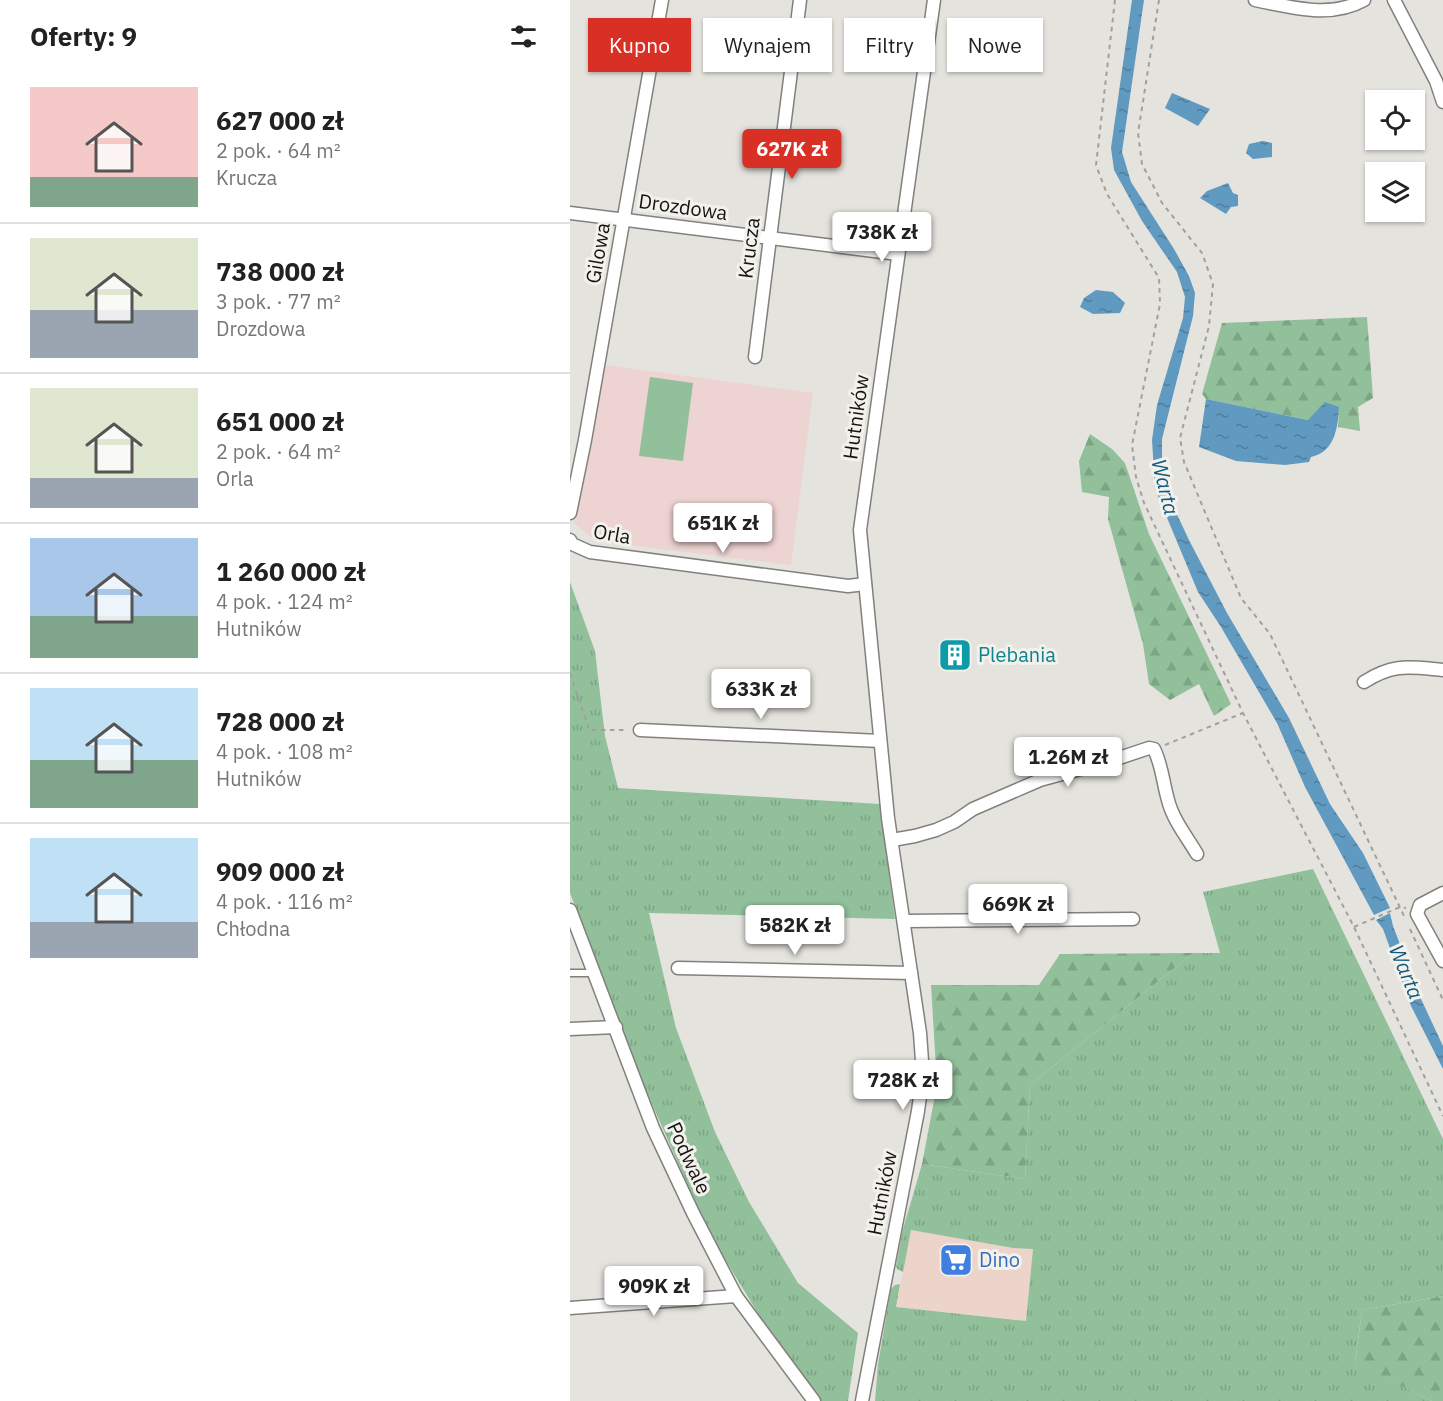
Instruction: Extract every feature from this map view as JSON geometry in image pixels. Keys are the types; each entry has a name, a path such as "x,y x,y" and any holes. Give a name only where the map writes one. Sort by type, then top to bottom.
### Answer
{"street":[{"name":"Gilowa","path":"570,513 585,440 662,0"},
{"name":"Krucza","path":"755,357 800,0"},
{"name":"Hutników","path":"862,1401 923,1075 920,1033 880,741 860,530 934,0"},
{"path":"1255,0 1306,10 1349,8 1364,0"},
{"path":"1394,0 1436,81 1443,102"},
{"name":"Drozdowa","path":"570,213 898,254"},
{"name":"Orla","path":"570,540 572,544 590,552 848,586 865,584"},
{"path":"1364,682 1382,671 1393,668 1443,670"},
{"path":"640,730 880,741"},
{"path":"892,840 936,830 954,822 973,809 1040,780 1149,748 1154,749 1159,759 1168,802 1176,820 1197,854"},
{"path":"1443,893 1420,905 1417,914 1443,961"},
{"name":"Podwale","path":"570,910 653,1128 693,1213 736,1296 814,1401"},
{"path":"904,921 1133,919"},
{"path":"678,969 911,973"},
{"path":"570,1029 616,1027"},
{"path":"570,1308 736,1296"}],"lane":[{"path":"570,973 595,973"}],"path":[{"path":"1115,0 1096,165 1107,194 1159,279 1160,304 1132,445 1136,477 1144,503 1243,713 1354,927 1443,1116"},
{"path":"1159,0 1138,133 1142,164 1162,202 1202,253 1213,284 1209,326 1180,438 1184,462 1241,598 1270,634 1405,917"},
{"path":"570,674 589,730 640,730"},
{"path":"1154,749 1243,713"},
{"path":"1354,927 1400,907"},
{"path":"1410,927 1443,1000"}],"shaded area":[{"path":"605,365 813,393 791,565 596,541 574,523"},
{"path":"911,1230 1013,1248 1033,1249 1026,1321 896,1307"}],"green space":[{"path":"1367,317 1373,398 1358,407 1360,431 1338,427 1339,407 1308,420 1206,399 1202,394 1222,323"},
{"path":"650,377 693,383 683,461 639,456"},
{"path":"1090,434 1112,449 1125,463 1149,534 1231,704 1214,716 1199,684 1170,700 1149,684 1143,644 1108,519 1109,497 1082,492 1079,461"},
{"path":"570,582 595,651 605,736 618,788 880,804 895,919 649,913 676,1028 715,1132 749,1202 798,1283 858,1333 848,1401 820,1401 759,1315 718,1248 640,1077 570,893"},
{"path":"1313,869 1443,1139 1443,1296 1362,1310 1355,1362 1432,1401 875,1401 878,1364 891,1289 895,1285 900,1284 896,1307 1026,1321 1033,1249 1013,1248 911,1230 903,1272 897,1269 903,1229 922,1164 1025,1179 1030,1085 1193,953 1220,953 1203,892"},
{"path":"1193,953 1030,1085 1025,1179 922,1164 937,1085 931,985 1039,985 1060,954"},
{"path":"1443,1296 1443,1401 1432,1401 1355,1363 1362,1310"}],"water":[{"name":"Warta","path":"1132,0 1144,0 1122,152 1131,182 1174,249 1189,276 1195,293 1193,316 1162,439 1162,459 1174,508 1227,613 1289,718 1330,804 1363,853 1390,908 1374,915 1305,787 1277,723 1198,592 1155,489 1152,440 1157,405 1183,318 1185,297 1177,272 1142,221 1114,170 1111,148"},
{"path":"1172,93 1210,109 1198,126 1165,108"},
{"path":"1263,141 1272,143 1272,157 1253,159 1246,153 1249,144"},
{"path":"1228,183 1233,193 1238,195 1238,206 1231,207 1226,214 1200,198 1207,191"},
{"path":"1096,290 1113,292 1125,303 1120,313 1093,314 1080,307 1084,298"},
{"path":"1206,399 1308,420 1325,402 1339,407 1338,423 1330,444 1325,450 1311,457 1309,462 1285,465 1236,461 1199,447"},
{"name":"Warta","path":"1390,913 1421,999 1443,1046 1443,1069 1411,1006 1383,929 1376,920"}],"place":[{"name":"Plebania","path":"955,655"},
{"name":"Dino","path":"956,1260"}]}
